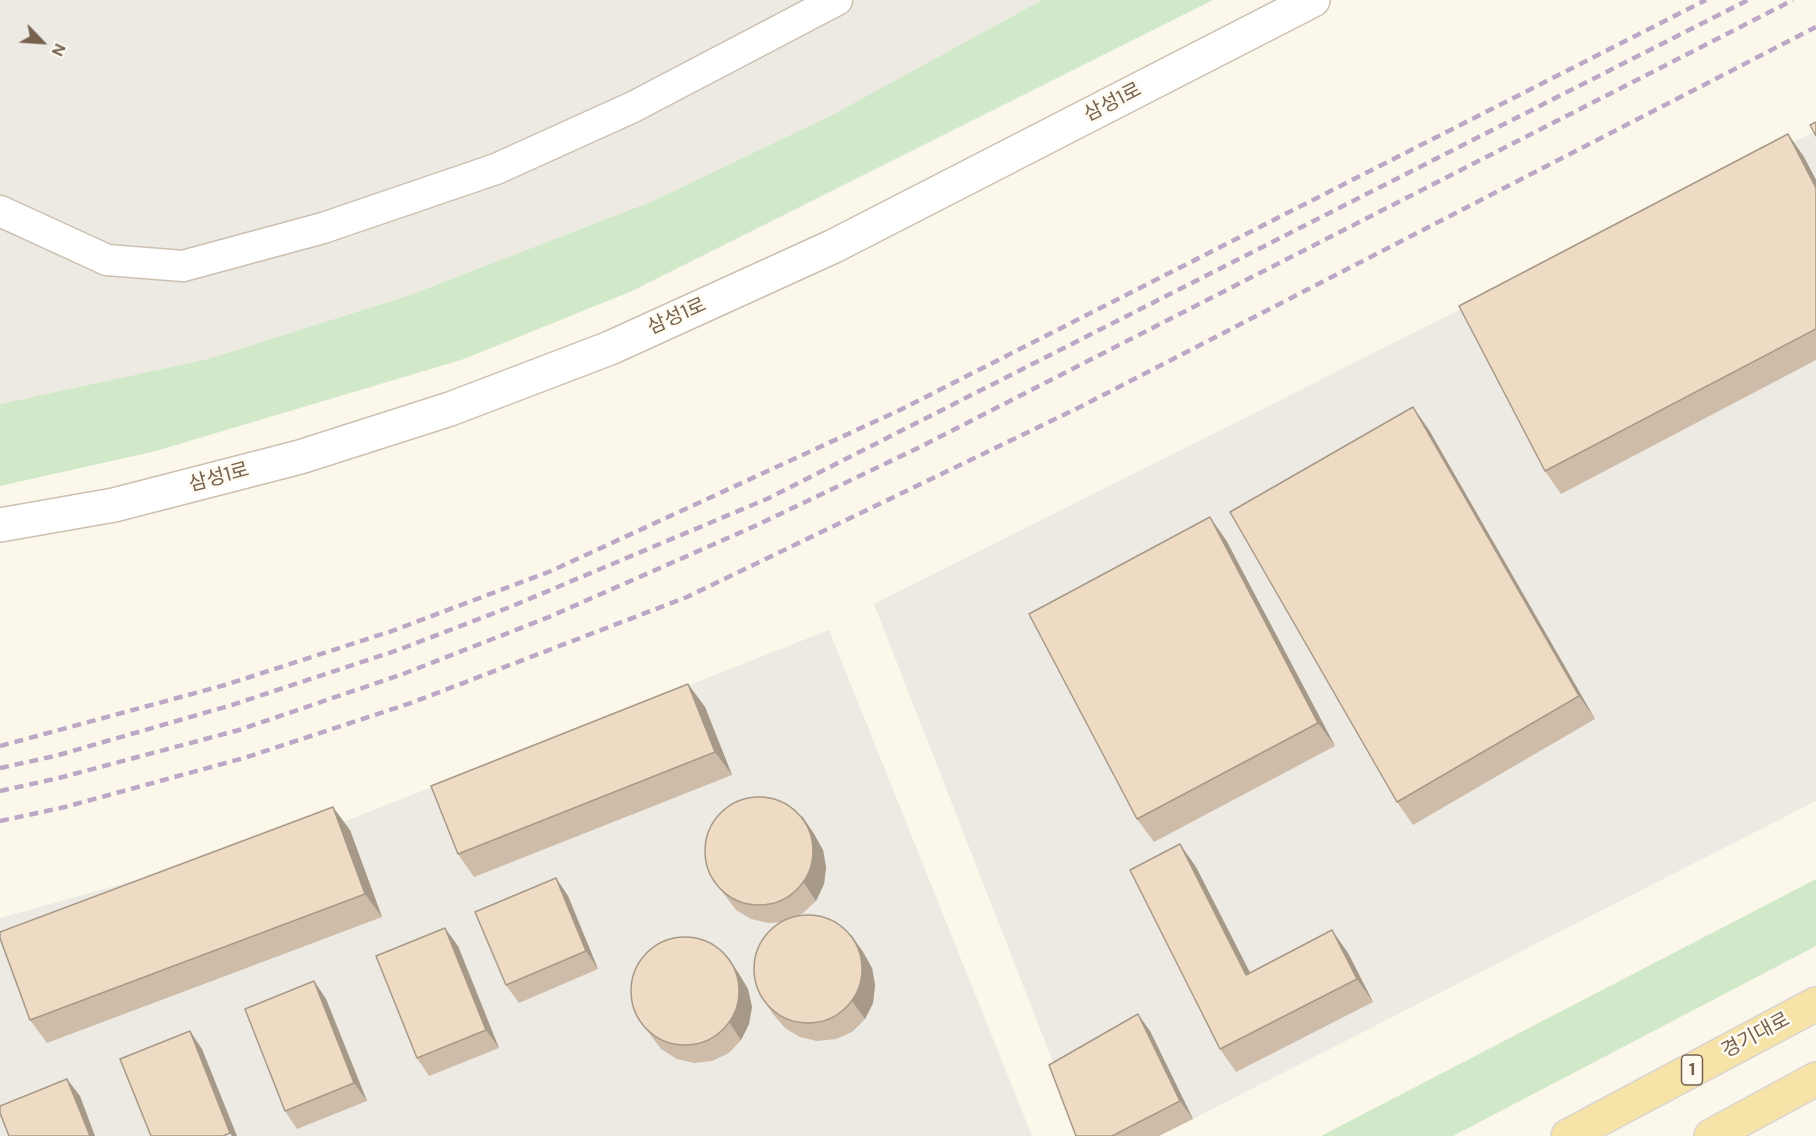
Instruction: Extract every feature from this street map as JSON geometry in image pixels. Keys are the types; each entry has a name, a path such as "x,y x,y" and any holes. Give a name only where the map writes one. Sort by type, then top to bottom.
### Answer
{"main road":[{"name":"경기대로","path":"1568,1136 1816,1004"},
{"path":"1711,1136 1816,1079"}],"street":[{"path":"0,211 106,260 183,266 323,228 496,169 633,107 837,0"},
{"name":"삼성1로","path":"0,525 114,505 300,457 450,409 610,348 834,246 1313,0"}],"shaded area":[{"path":"0,0 1042,0 834,114 653,201 410,295 208,359 0,404"},
{"path":"1816,131 1816,801 1159,1136 1082,1136 874,604"},
{"path":"829,630 1032,1136 0,1136 0,918 341,823"}],"green space":[{"path":"1042,0 1213,0 632,291 464,359 156,451 0,486 0,404 208,359 410,295 653,201 834,114"},
{"path":"1816,879 1816,946 1453,1136 1321,1136"}],"building":[{"path":"1816,122 1816,136 1810,125"},
{"path":"1788,134 1816,188 1816,329 1545,471 1459,306"},
{"path":"1413,407 1579,696 1397,802 1230,512"},
{"path":"1210,517 1318,723 1137,819 1029,614"},
{"path":"688,684 715,752 458,854 431,786"},
{"path":"759,797 780,801 797,813 809,830 813,851 809,872 797,889 780,901 759,905 738,901 721,889 709,872 705,851 709,830 721,813 738,801"},
{"path":"333,807 365,894 30,1020 0,938 0,932"},
{"path":"1180,844 1246,975 1332,930 1357,979 1220,1049 1130,870"},
{"path":"556,878 586,951 506,985 475,912"},
{"path":"808,915 829,919 846,931 858,948 862,969 858,990 846,1007 829,1019 808,1023 787,1019 770,1007 758,990 754,969 758,948 770,931 787,919"},
{"path":"445,928 486,1030 417,1058 376,956"},
{"path":"685,937 706,941 723,953 735,970 739,991 735,1012 723,1029 706,1041 685,1045 664,1041 647,1029 635,1012 631,991 635,970 647,953 664,941"},
{"path":"314,981 354,1083 285,1111 245,1009"},
{"path":"1138,1014 1180,1101 1112,1136 1076,1136 1049,1065"},
{"path":"190,1031 230,1133 223,1136 151,1136 120,1059"},
{"path":"67,1079 90,1136 9,1136 0,1113 0,1106"}],"railway":[{"path":"0,746 225,685 392,631 551,571 900,410 1706,0"},
{"path":"0,768 55,756 232,705 398,650 510,607 769,498 1748,0"},
{"path":"0,791 59,778 239,730 403,674 549,617 755,526 918,448 1793,0"},
{"path":"0,821 65,807 244,758 411,703 687,597 1080,407 1816,27"}]}
